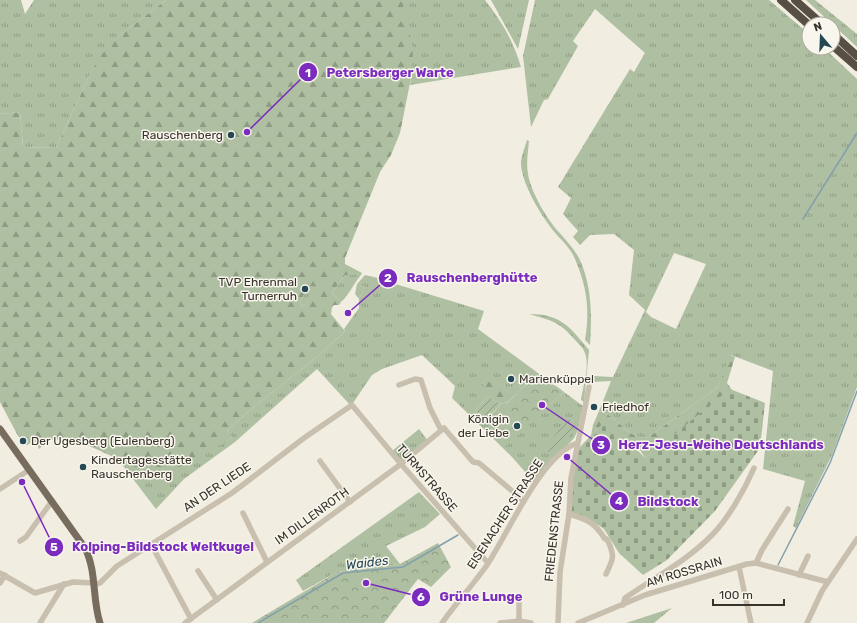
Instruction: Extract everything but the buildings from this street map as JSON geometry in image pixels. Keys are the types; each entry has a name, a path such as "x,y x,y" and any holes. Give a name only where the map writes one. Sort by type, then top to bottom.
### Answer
{"highway":[{"path":"781,0 801,18"},
{"path":"795,0 813,16"},
{"path":"841,41 857,56"},
{"path":"841,53 857,67"}],"main road":[{"path":"0,429 86,548 91,565 96,606 100,623"}],"street":[{"path":"399,385 415,379 421,380 430,408 441,430"},
{"name":"FRIEDENSTRASSE","path":"558,623 560,572 569,514 571,478 589,387"},
{"name":"TURMSTRASSE","path":"352,405 401,464 488,563"},
{"name":"AN DER LIEDE","path":"94,584 100,583 117,566 232,493 304,438 352,405"},
{"path":"401,464 444,428 473,462 479,463 524,502"},
{"name":"EISENACHER STRASSE","path":"442,623 488,563 539,478 563,450 577,443"},
{"path":"320,461 350,502"},
{"name":"IM DILLENROTH","path":"185,623 401,464"},
{"path":"623,605 625,598 688,555 720,527 754,468"},
{"path":"0,489 29,470"},
{"path":"20,541 26,537 52,501"},
{"path":"756,563 762,550 788,509"},
{"path":"243,513 268,562"},
{"path":"569,514 586,520 598,527 605,539 607,539 613,550 614,558 606,574"},
{"path":"807,623 816,601 857,539"},
{"path":"151,544 191,618"},
{"path":"799,574 808,556"},
{"name":"AM ROSSRAIN","path":"578,623 645,595 756,563 828,582"},
{"path":"739,567 751,623"},
{"path":"198,571 217,600"},
{"path":"0,583 2,574 36,593 64,584 77,582 94,584"},
{"path":"40,623 64,584"},
{"path":"519,597 519,621"},
{"path":"500,623 519,621 531,623"}],"green space":[{"path":"0,0 21,0 25,14 34,0 166,0 119,36 91,72 56,148 23,147 20,112 0,114"},
{"path":"166,0 402,0 413,48 412,73 400,133 391,155 380,172 345,258 345,264 362,273 361,275 345,275 332,293 341,302 339,305 334,305 332,307 331,314 345,331 227,431 232,438 194,460 151,480 130,475 118,459 87,445 55,439 48,441 39,449 32,439 20,438 0,402 0,114 20,112 23,147 56,148 91,72 101,55 119,36","holes":["314,286 319,288 303,307 300,302 308,287"]},
{"path":"402,0 485,0 506,32 515,49 521,67 410,85 412,73"},
{"path":"491,0 529,0 518,49"},
{"path":"535,0 769,0 801,27 801,56 833,56 857,79 857,387 832,455 796,528 793,526 805,481 763,469 773,371 731,355 718,387 647,438 634,435 612,417 599,411 611,381 592,382 593,376 613,377 645,310 629,295 634,250 614,234 590,235 580,245 573,237 578,231 563,214 571,198 558,187 630,69 634,72 645,53 595,9 573,41 578,46 548,99 544,100 531,127 523,56","holes":["674,253 706,264 676,329 651,317 646,312"]},
{"path":"806,0 815,0 835,16 823,16"},
{"path":"841,21 857,34 857,47 841,32"},
{"path":"527,140 529,141 527,162 528,174 535,196 556,229 577,254 583,268 589,290 590,301 590,345 585,340 587,309 585,289 579,269 573,254 552,229 540,211 530,194 523,177 521,161"},
{"path":"350,273 361,275 347,296 341,302 332,293 345,275"},
{"path":"365,275 378,278 378,284 379,279 484,311 478,329 553,384 548,384 546,395 540,389 527,383 522,389 519,386 506,387 485,382 480,393 488,397 475,410 486,421 501,404 509,401 489,423 500,434 505,446 564,392 583,406 577,432 574,438 534,482 512,457 452,398 455,386 422,355 382,369 372,375 351,406 317,369 235,442 184,479 156,509 130,475 151,480 232,438 227,431 345,331 344,329 359,308 359,299 365,287 357,284"},
{"path":"357,284 365,287 359,299 355,294"},
{"path":"314,286 320,288 303,307 300,302 308,287"},
{"path":"529,314 549,316 564,323 589,350 584,402 581,400 587,362 583,349 565,330 556,323"},
{"path":"730,355 735,357 727,383 732,390 645,458 640,450 597,429 591,436 593,425 599,411 612,417 634,435 647,438 718,387"},
{"path":"485,381 506,387 519,386 522,389 509,401 501,404 479,393"},
{"path":"530,381 539,385 545,394 546,391 543,386 549,384 554,385 564,392 505,447 500,434 489,423 498,412"},
{"path":"730,389 765,403 760,448 715,511 667,560 643,575 619,553 604,529 586,517 570,512 572,478 577,450 607,419 645,458"},
{"path":"488,397 501,404 485,421 475,410"},
{"path":"567,420 576,420 573,432 552,455 544,449"},
{"path":"419,429 428,441 402,462 392,451"},
{"path":"29,437 31,439 31,443 27,445 24,444 20,438"},
{"path":"419,492 440,514 425,527 386,546 400,564 337,572 303,591 296,580"},
{"path":"438,543 451,567 431,587 418,579 384,623 252,623 337,572 400,564"},
{"path":"672,608 654,623 626,623"}],"waterway":[{"path":"803,219 857,133"},
{"path":"778,565 830,463 857,391"},
{"name":"Waides","path":"258,623 343,573 403,567 458,535"}],"place":[{"name":"Petersberger Warte","path":"247,132"},
{"name":"Rauschenberg","path":"231,135"},
{"name":"TVP Ehrenmal Turnerruh","path":"305,289"},
{"name":"Rauschenberghütte","path":"348,313"},
{"name":"Marienküppel","path":"511,379"},
{"name":"Herz-Jesu-Weihe Deutschlands","path":"542,405"},
{"name":"Friedhof","path":"594,407"},
{"name":"Königin der Liebe","path":"517,426"},
{"name":"Der Ugesberg (Eulenberg)","path":"23,441"},
{"name":"Bildstock","path":"567,457"},
{"name":"Kindertagesstätte Rauschenberg","path":"83,467"},
{"name":"Kolping-Bildstock Weltkugel","path":"22,482"},
{"name":"Grüne Lunge","path":"366,583"}]}
